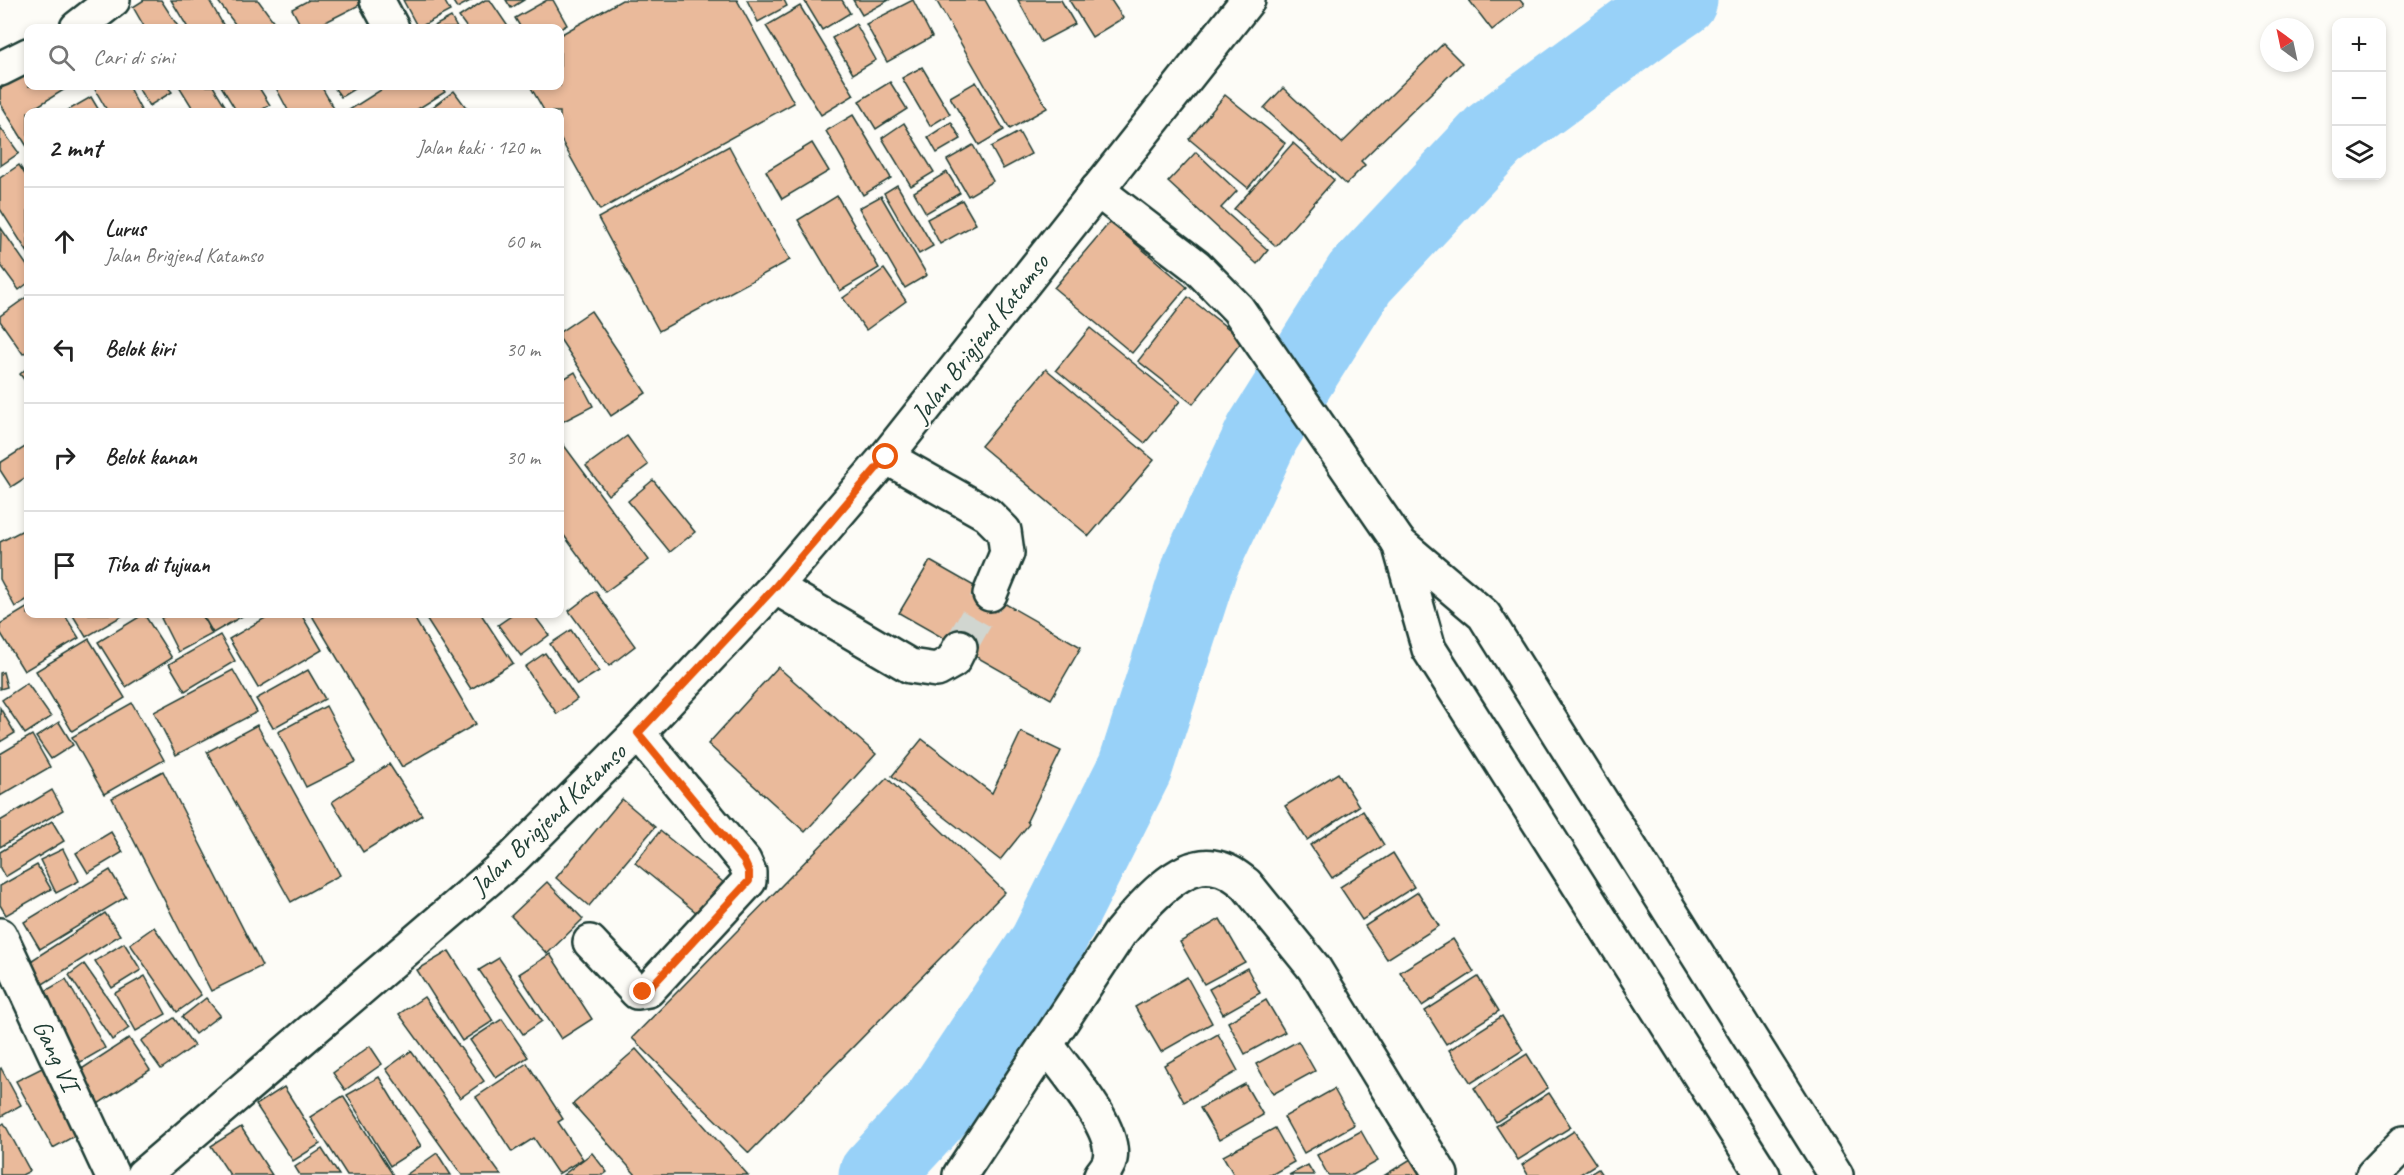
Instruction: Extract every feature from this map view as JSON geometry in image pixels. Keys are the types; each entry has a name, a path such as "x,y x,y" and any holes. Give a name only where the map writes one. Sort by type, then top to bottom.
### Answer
{"street":[{"path":"82,24 113,0"},
{"path":"377,0 390,24"},
{"name":"Jalan Brigjend Katamso","path":"143,1175 513,858 638,733 775,587 886,457 1248,0"},
{"path":"0,69 24,57"},
{"path":"1097,190 1196,266 1238,309 1399,543 1484,615 1836,1175"},
{"path":"886,457 987,514 1004,531 1007,553 990,594"},
{"path":"1399,543 1430,649 1763,1175"},
{"path":"775,587 910,666 937,670 953,661 960,647"},
{"path":"590,942 637,992 643,992 648,990 749,881 749,872 744,861 638,733"},
{"path":"960,1175 1120,933 1145,904 1177,878 1211,866 1233,874 1252,890 1314,968 1441,1175"},
{"name":"Gang VI","path":"0,935 112,1175"},
{"path":"1046,1044 1084,1095 1110,1142 1110,1160 1101,1175"},
{"path":"2373,1175 2404,1143"}],"building":[{"path":"144,0 161,0 176,24 143,24 133,7"},
{"path":"171,0 209,0 223,24 186,24"},
{"path":"217,0 258,0 276,24 235,24"},
{"path":"309,0 369,0 322,24 300,24 292,9"},
{"path":"403,0 444,0 450,11 426,24 416,24"},
{"path":"452,0 472,0 457,8"},
{"path":"485,0 490,0 506,24 464,24 459,17"},
{"path":"506,0 524,0 511,8"},
{"path":"547,0 553,0 567,25 519,24 515,18"},
{"path":"622,0 737,0 794,103 600,210 564,145 564,108 543,108 532,90 564,90 564,33"},
{"path":"747,0 784,0 787,6 758,22"},
{"path":"804,0 842,0 850,13 822,30"},
{"path":"853,0 889,0 862,15"},
{"path":"913,0 932,37 887,62 866,24"},
{"path":"936,0 985,0 1047,108 1010,129"},
{"path":"1018,0 1061,0 1075,24 1041,42"},
{"path":"1069,0 1111,0 1123,18 1092,37"},
{"path":"1469,0 1520,0 1524,5 1492,30"},
{"path":"800,6 854,95 821,115 766,26"},
{"path":"451,17 455,24 438,24"},
{"path":"856,24 876,60 853,74 832,38"},
{"path":"1443,44 1462,63 1361,161 1365,165 1346,184 1264,108 1283,88 1342,143"},
{"path":"922,67 950,114 930,126 902,78"},
{"path":"24,74 24,90 64,90 37,108 24,108 24,142 0,103 0,89"},
{"path":"890,82 907,109 876,129 859,101"},
{"path":"976,82 1004,130 979,145 950,97"},
{"path":"95,90 130,90 140,108 106,108"},
{"path":"139,90 170,90 172,92 149,106"},
{"path":"181,90 215,90 227,108 193,108"},
{"path":"223,90 261,90 270,105 265,108 235,108"},
{"path":"277,90 323,90 334,108 287,108"},
{"path":"336,90 352,90 341,97"},
{"path":"381,90 444,90 445,92 419,108 352,108"},
{"path":"454,91 467,108 431,108"},
{"path":"1225,95 1285,143 1248,188 1189,139"},
{"path":"91,97 98,108 72,108"},
{"path":"853,115 891,178 863,195 826,131"},
{"path":"951,122 961,139 937,153 928,137"},
{"path":"904,123 934,172 911,186 882,138"},
{"path":"0,127 19,153 0,166"},
{"path":"1019,132 1031,154 1003,169 991,147"},
{"path":"812,143 829,171 782,199 766,171"},
{"path":"1293,143 1334,180 1276,246 1234,209"},
{"path":"973,145 993,181 968,196 947,160"},
{"path":"729,146 790,260 659,331 598,218"},
{"path":"1196,152 1237,191 1221,208 1268,250 1257,264 1168,182"},
{"path":"19,165 24,173 24,247 0,209 0,178"},
{"path":"947,172 960,193 926,213 914,192"},
{"path":"897,185 933,246 919,254 884,193"},
{"path":"837,196 879,268 840,291 798,220"},
{"path":"881,196 927,275 905,288 859,208"},
{"path":"962,200 976,224 940,244 927,219"},
{"path":"1110,222 1187,287 1132,353 1054,288"},
{"path":"1,228 24,261 24,286 19,290 0,264"},
{"path":"884,269 906,301 866,330 843,298"},
{"path":"1188,297 1243,340 1193,404 1138,361"},
{"path":"24,299 23,354 0,321 0,316"},
{"path":"591,311 646,393 611,416 564,345 564,329"},
{"path":"1090,328 1180,401 1145,443 1056,370"},
{"path":"1046,369 1154,460 1089,536 981,446"},
{"path":"575,372 593,406 564,421 564,379"},
{"path":"627,436 648,465 608,495 586,466"},
{"path":"564,445 649,560 605,592 564,536"},
{"path":"24,448 24,479 11,487 0,470 0,463"},
{"path":"653,480 695,532 670,552 628,501"},
{"path":"24,530 24,601 15,607 0,579 0,542"},
{"path":"930,561 1081,647 1051,699 899,613"},
{"path":"595,591 635,646 609,666 569,611"},
{"path":"24,609 24,618 66,618 79,638 24,671 0,632 0,624"},
{"path":"74,618 119,618 86,637"},
{"path":"137,618 147,618 172,658 126,687 98,642"},
{"path":"161,618 203,618 212,634 178,652"},
{"path":"204,618 239,618 213,633"},
{"path":"265,618 303,618 322,650 258,688 229,639"},
{"path":"313,618 414,618 476,724 402,767"},
{"path":"426,618 484,618 513,663 471,689"},
{"path":"508,618 536,618 549,635 521,656 498,625"},
{"path":"571,630 599,671 577,685 550,644"},
{"path":"220,635 235,661 185,691 169,664"},
{"path":"89,639 125,698 72,731 36,671"},
{"path":"545,653 577,699 557,714 525,667"},
{"path":"778,667 876,754 805,832 708,744"},
{"path":"233,670 257,712 176,755 154,712"},
{"path":"308,670 325,699 273,728 256,699"},
{"path":"3,672 7,687 0,689 0,673"},
{"path":"27,683 51,717 25,734 2,700"},
{"path":"132,703 164,760 104,794 72,737"},
{"path":"326,706 356,762 306,787 278,732"},
{"path":"0,708 15,733 0,742"},
{"path":"59,722 73,745 51,759 36,737"},
{"path":"257,725 340,875 291,902 207,752"},
{"path":"1021,732 1061,751 1027,821 1029,824 1000,860 892,776 922,739 992,793"},
{"path":"32,735 50,767 0,796 0,754"},
{"path":"389,764 422,815 363,852 332,802"},
{"path":"163,771 262,966 211,991 112,798"},
{"path":"1338,773 1359,806 1307,840 1285,806"},
{"path":"887,778 1005,892 749,1153 632,1038"},
{"path":"52,790 63,810 0,847 0,821"},
{"path":"622,799 655,827 589,906 556,878"},
{"path":"1363,811 1384,845 1332,878 1310,845"},
{"path":"52,821 64,841 5,877 0,868 0,852"},
{"path":"660,831 723,882 697,913 635,863"},
{"path":"111,832 123,852 88,873 76,853"},
{"path":"63,849 79,881 56,893 40,860"},
{"path":"1393,853 1414,887 1362,920 1340,887"},
{"path":"37,865 51,889 6,915 0,905 0,886"},
{"path":"110,870 126,897 40,949 24,922"},
{"path":"547,882 583,919 547,954 511,916"},
{"path":"1418,892 1439,926 1387,959 1365,926"},
{"path":"105,913 120,935 43,984 29,962"},
{"path":"1220,919 1245,962 1204,984 1180,942"},
{"path":"154,927 201,995 177,1012 130,944"},
{"path":"1453,939 1474,972 1422,1006 1400,972"},
{"path":"124,943 141,970 112,988 95,961"},
{"path":"449,951 493,1021 462,1041 417,970"},
{"path":"550,954 592,1019 561,1039 519,974"},
{"path":"499,958 542,1021 523,1034 479,970"},
{"path":"84,964 129,1028 112,1040 69,975"},
{"path":"1247,968 1260,993 1223,1014 1209,989"},
{"path":"145,976 166,1014 136,1031 115,993"},
{"path":"1187,977 1212,1023 1161,1052 1135,1007"},
{"path":"1478,977 1499,1011 1446,1044 1425,1011"},
{"path":"66,979 105,1048 79,1063 40,994"},
{"path":"424,997 484,1081 460,1098 399,1014"},
{"path":"206,998 220,1015 195,1034 182,1017"},
{"path":"1266,1000 1285,1032 1245,1054 1228,1022"},
{"path":"1502,1016 1523,1050 1471,1083 1449,1050"},
{"path":"174,1018 194,1046 161,1069 141,1041"},
{"path":"502,1019 528,1057 496,1078 470,1040"},
{"path":"1218,1034 1238,1071 1184,1102 1164,1065"},
{"path":"129,1038 150,1070 98,1104 77,1072"},
{"path":"1298,1041 1315,1071 1273,1094 1256,1064"},
{"path":"370,1046 382,1064 345,1090 333,1073"},
{"path":"636,1049 748,1175 636,1175 573,1104"},
{"path":"411,1051 501,1175 462,1175 386,1069"},
{"path":"1527,1054 1548,1088 1496,1122 1474,1088"},
{"path":"527,1063 563,1119 558,1122 583,1159 558,1174 534,1138 512,1152 476,1097"},
{"path":"42,1068 78,1134 53,1148 16,1081"},
{"path":"0,1069 21,1105 0,1117"},
{"path":"379,1077 421,1146 390,1166 347,1095"},
{"path":"1245,1084 1263,1115 1219,1140 1200,1108"},
{"path":"284,1087 320,1144 293,1161 256,1105"},
{"path":"1334,1089 1354,1125 1304,1153 1284,1117"},
{"path":"1549,1093 1571,1127 1518,1160 1496,1126"},
{"path":"343,1096 393,1175 347,1175 310,1117"},
{"path":"4,1123 30,1171 22,1175 0,1175 0,1126"},
{"path":"241,1127 272,1175 230,1175 211,1146"},
{"path":"1275,1128 1294,1162 1271,1175 1234,1175 1223,1156"},
{"path":"1361,1131 1378,1161 1353,1175 1328,1175 1317,1155"},
{"path":"1574,1131 1596,1164 1579,1175 1528,1175 1522,1165"},
{"path":"322,1149 339,1175 300,1175 295,1167"},
{"path":"437,1153 451,1175 406,1175"},
{"path":"592,1153 607,1172 603,1175 563,1175"},
{"path":"1414,1157 1426,1175 1385,1175"},
{"path":"1308,1165 1314,1175 1289,1175"},
{"path":"1598,1169 1602,1175 1588,1175"}],"waterway":[{"path":"876,1175 939,1106 1046,945 1135,768 1201,564 1263,432 1360,278 1494,135 1680,0"}],"tunnel":[{"path":"960,647 990,594"}],"route":[{"path":"643,992 648,990 749,881 750,875 744,861 638,733 775,587 886,457"}]}
